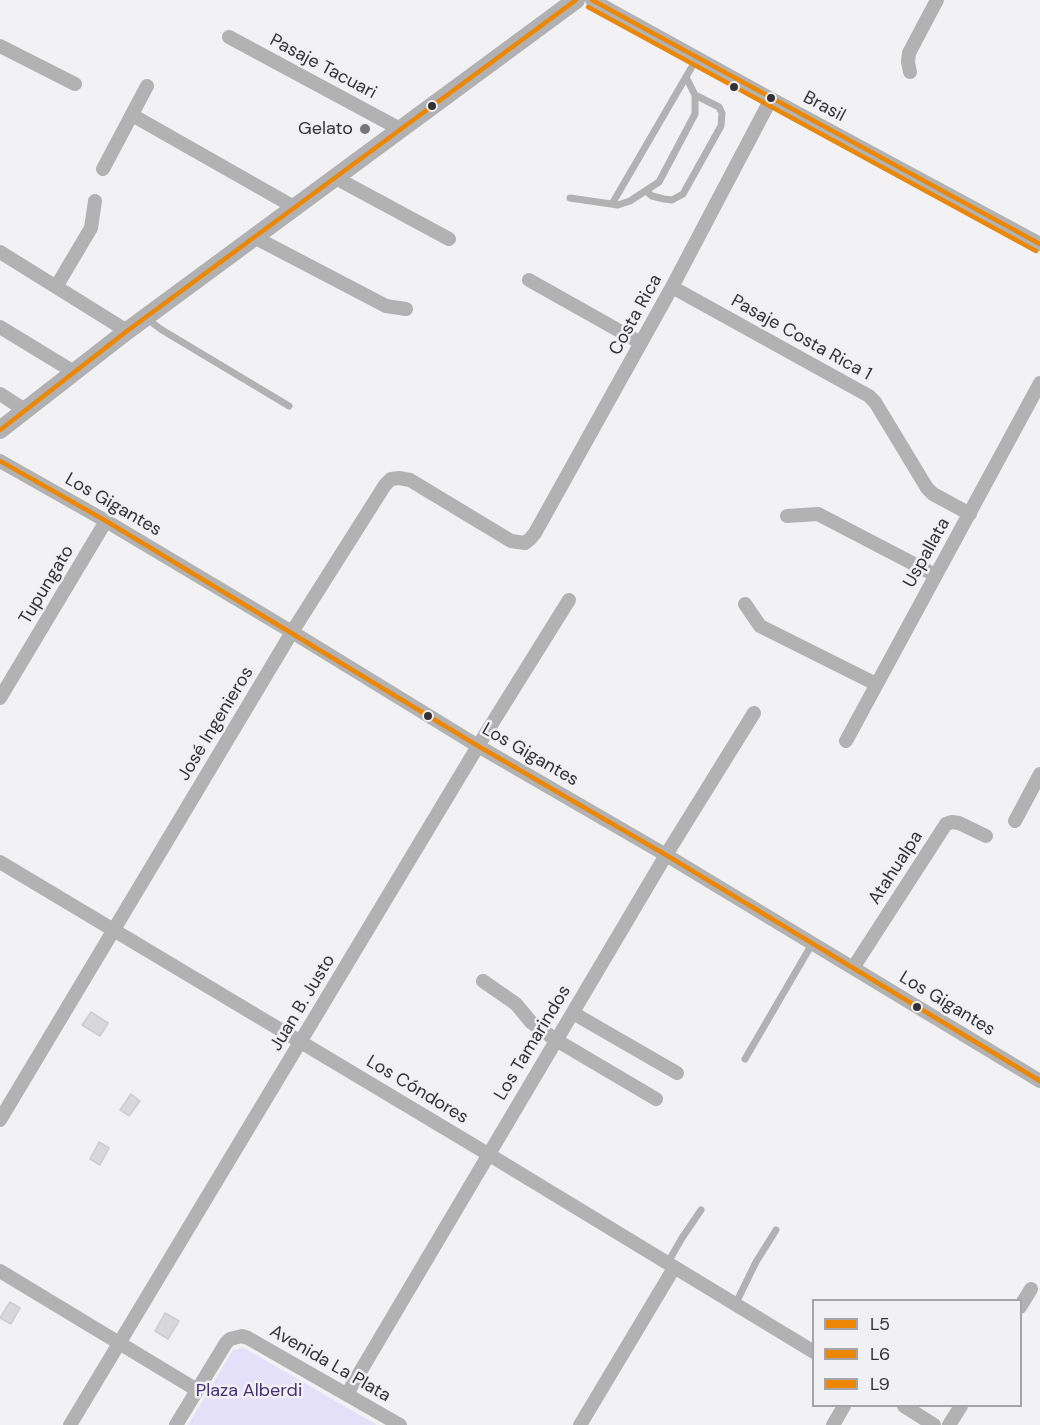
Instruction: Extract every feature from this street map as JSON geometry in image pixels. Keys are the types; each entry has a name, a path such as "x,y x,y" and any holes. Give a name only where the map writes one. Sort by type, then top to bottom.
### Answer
{"main road":[{"path":"0,430 127,331 576,0"}],"street":[{"name":"Brasil","path":"592,0 1040,244"},
{"path":"910,72 909,53 937,0"},
{"name":"Pasaje Tacuari","path":"229,37 400,129"},
{"path":"0,46 75,84"},
{"path":"103,169 147,86"},
{"name":"Costa Rica","path":"525,543 535,533 641,343 771,99"},
{"path":"132,115 294,207"},
{"path":"334,177 449,239"},
{"path":"56,287 91,228 94,201"},
{"path":"254,237 386,306 406,309"},
{"path":"0,252 127,331"},
{"path":"529,280 641,343"},
{"name":"Pasaje Costa Rica 1","path":"672,287 869,396 875,402 927,488 933,494 969,514"},
{"path":"0,327 74,372"},
{"name":"Uspallata","path":"846,741 1040,383"},
{"path":"0,394 25,410"},
{"name":"Los Gigantes","path":"0,461 106,521 478,746 666,855 1036,1078"},
{"name":"José Ingenieros","path":"0,1120 292,632 391,479 410,480 512,541 525,543"},
{"path":"787,516 818,514 934,575"},
{"name":"Tupungato","path":"0,698 106,521"},
{"name":"Juan B. Justo","path":"70,1425 478,746 569,600"},
{"path":"746,604 760,626 876,684"},
{"name":"Los Tamarindos","path":"347,1394 666,855 754,713"},
{"path":"1015,821 1040,774"},
{"name":"Atahualpa","path":"853,968 946,824 959,823 986,836"},
{"name":"Los Cóndores","path":"0,862 488,1154 812,1351"},
{"path":"483,981 516,1004 531,1022 556,1040 656,1099"},
{"path":"573,1013 677,1073"},
{"path":"1036,1078 1040,1064"},
{"path":"580,1425 671,1266"},
{"path":"0,1271 197,1390"},
{"path":"1022,1303 1031,1289"},
{"name":"Avenida La Plata","path":"176,1425 226,1344 231,1339 242,1336 400,1425"},
{"path":"832,1425 843,1407"},
{"path":"906,1407 934,1425"},
{"path":"949,1425 960,1407"}],"lane":[{"path":"612,204 697,58"},
{"path":"570,198 612,204 630,201 658,182 695,114 695,96 686,76"},
{"path":"646,191 652,196 672,200 683,194 721,126 722,113 719,107 695,96"},
{"path":"145,318 289,406"},
{"path":"745,1059 812,944"},
{"path":"671,1266 682,1238 701,1210"},
{"path":"735,1305 756,1262 776,1230"}],"green space":[{"name":"Plaza Alberdi","path":"244,1348 377,1425 188,1425 233,1350"}],"building":[{"path":"91,1012 108,1023 100,1036 82,1025"},
{"path":"131,1094 140,1101 129,1116 120,1110"},
{"path":"99,1142 109,1148 100,1165 90,1159"},
{"path":"10,1302 20,1308 11,1324 0,1318"},
{"path":"165,1313 179,1321 168,1339 155,1331"}],"transit line":[{"name":"L9","path":"0,430 127,331 576,0"},
{"name":"L5","path":"592,0 1040,244"},
{"name":"L6","path":"588,7 1036,251"},
{"name":"L5","path":"0,461 106,521 1040,1081"}],"place":[{"name":"Gelato","path":"365,129"}]}
